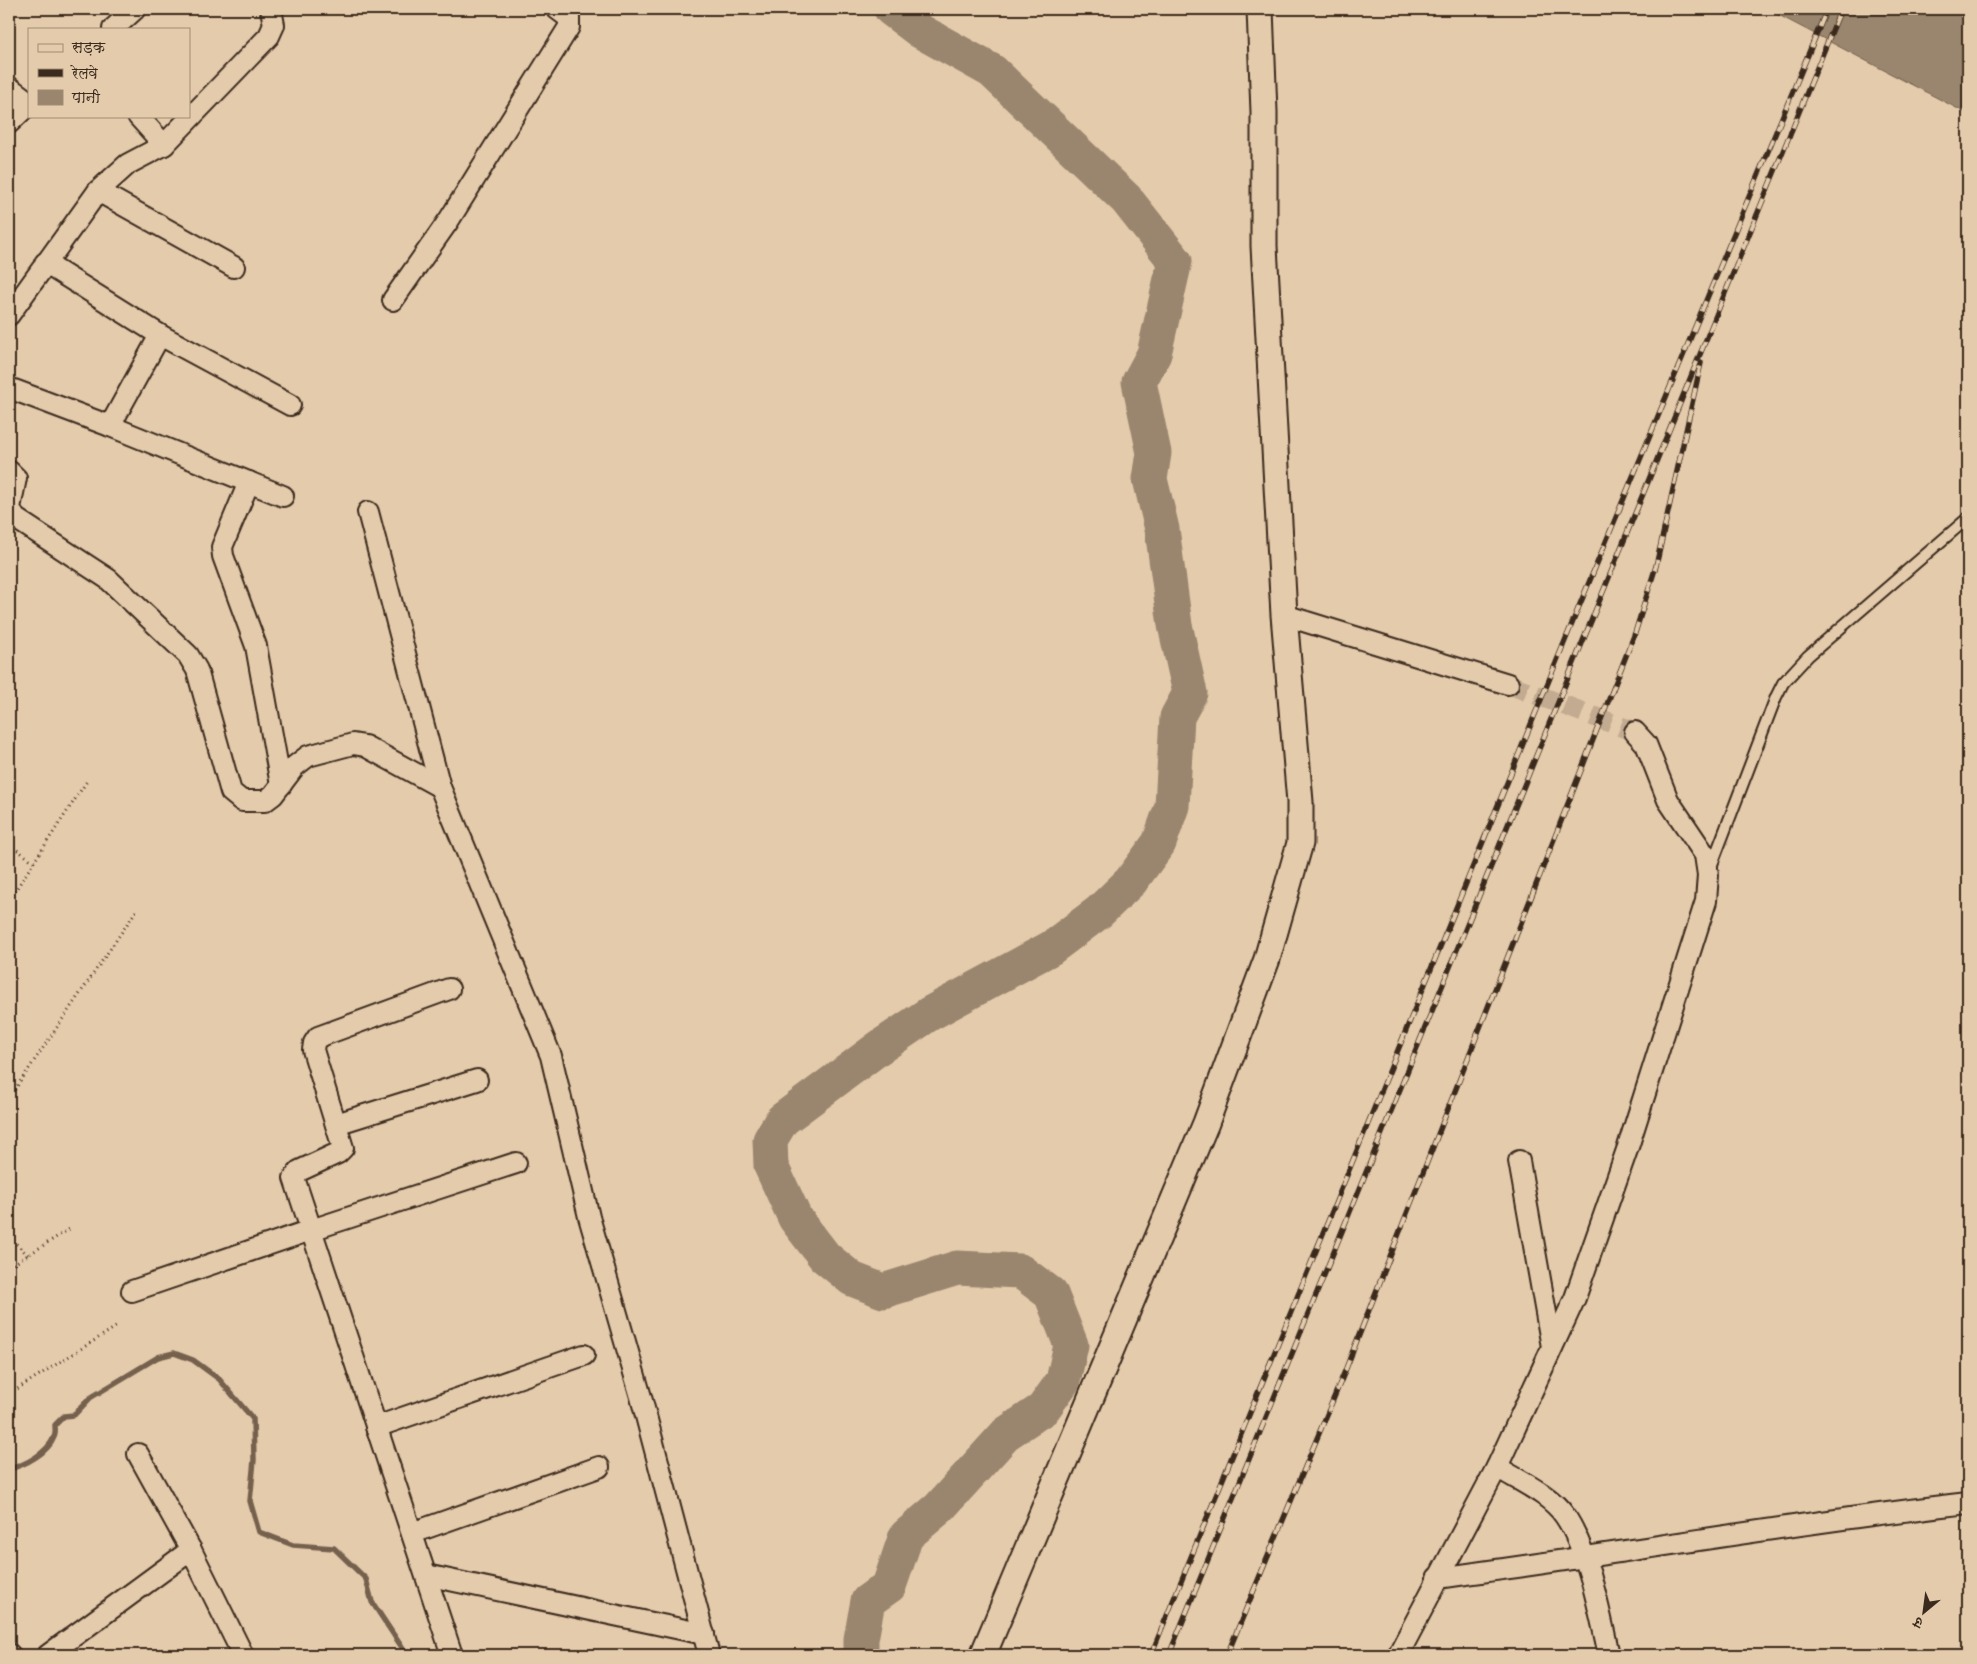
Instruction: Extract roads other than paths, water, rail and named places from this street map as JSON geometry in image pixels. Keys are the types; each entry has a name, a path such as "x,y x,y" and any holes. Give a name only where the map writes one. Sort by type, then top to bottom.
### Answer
{"street":[{"path":"114,28 135,9"},
{"path":"9,315 98,192 128,164 164,146 269,36 274,25 271,9"},
{"path":"393,300 449,220 569,28 569,18 557,9"},
{"path":"984,1655 1206,1123 1267,959 1300,843 1300,802 1284,615 1264,246 1264,112 1260,9"},
{"path":"9,87 28,102"},
{"path":"9,123 28,104"},
{"path":"140,118 164,146"},
{"path":"98,192 234,267"},
{"path":"45,263 160,335 290,405"},
{"path":"110,426 160,335"},
{"path":"9,388 110,426 283,496"},
{"path":"9,471 16,478 10,508 16,518 108,579 194,662 232,792 242,801 265,800 281,785 301,760 344,746 359,744 440,787"},
{"path":"249,482 222,547 223,556 256,646 281,785"},
{"path":"368,512 440,787 550,1056 589,1218 643,1407 709,1655"},
{"path":"1284,615 1508,684"},
{"path":"1398,1655 1437,1578 1497,1468 1575,1298 1628,1147 1706,901 1708,875 1705,855 1668,800 1646,744 1635,732"},
{"path":"449,989 318,1037 314,1043 313,1050 343,1146 341,1151 299,1172 294,1178 452,1655"},
{"path":"336,1124 476,1080"},
{"path":"1519,1161 1552,1347"},
{"path":"132,1291 310,1230 516,1163"},
{"path":"376,1427 584,1355"},
{"path":"138,1454 191,1550 243,1655"},
{"path":"412,1533 599,1467"},
{"path":"1497,1468 1535,1490 1565,1516 1585,1559 1609,1655"},
{"path":"1437,1578 1585,1559 1872,1514 1968,1503"},
{"path":"48,1655 191,1550"},
{"path":"426,1575 704,1634"}],"lane":[{"path":"1708,875 1783,683 1808,656 1968,518"}],"water":[{"path":"1767,9 1968,9 1968,114"}],"waterway":[{"path":"861,1655 861,1639 868,1601 889,1586 906,1536 939,1508 1007,1433 1043,1409 1063,1381 1071,1345 1051,1294 1020,1271 957,1268 883,1291 852,1279 825,1257 795,1218 771,1166 770,1140 782,1120 880,1047 929,1014 1051,948 1099,912 1131,881 1159,843 1172,806 1177,717 1190,693 1175,625 1162,529 1150,479 1154,453 1139,382 1154,354 1175,261 1126,199 992,71 920,31 891,9"},
{"path":"9,1469 22,1465 47,1448 55,1436 55,1425 64,1416 74,1415 90,1398 158,1357 174,1353 193,1360 219,1379 253,1419 254,1460 250,1501 259,1532 293,1545 334,1548 366,1579 372,1602 407,1655"}],"tunnel":[{"path":"1508,684 1635,732"}],"railway":[{"path":"1151,1655 1578,609 1827,9"},
{"path":"1169,1655 1841,9"},
{"path":"1227,1655 1345,1371 1635,633 1656,566 1701,363"}]}
